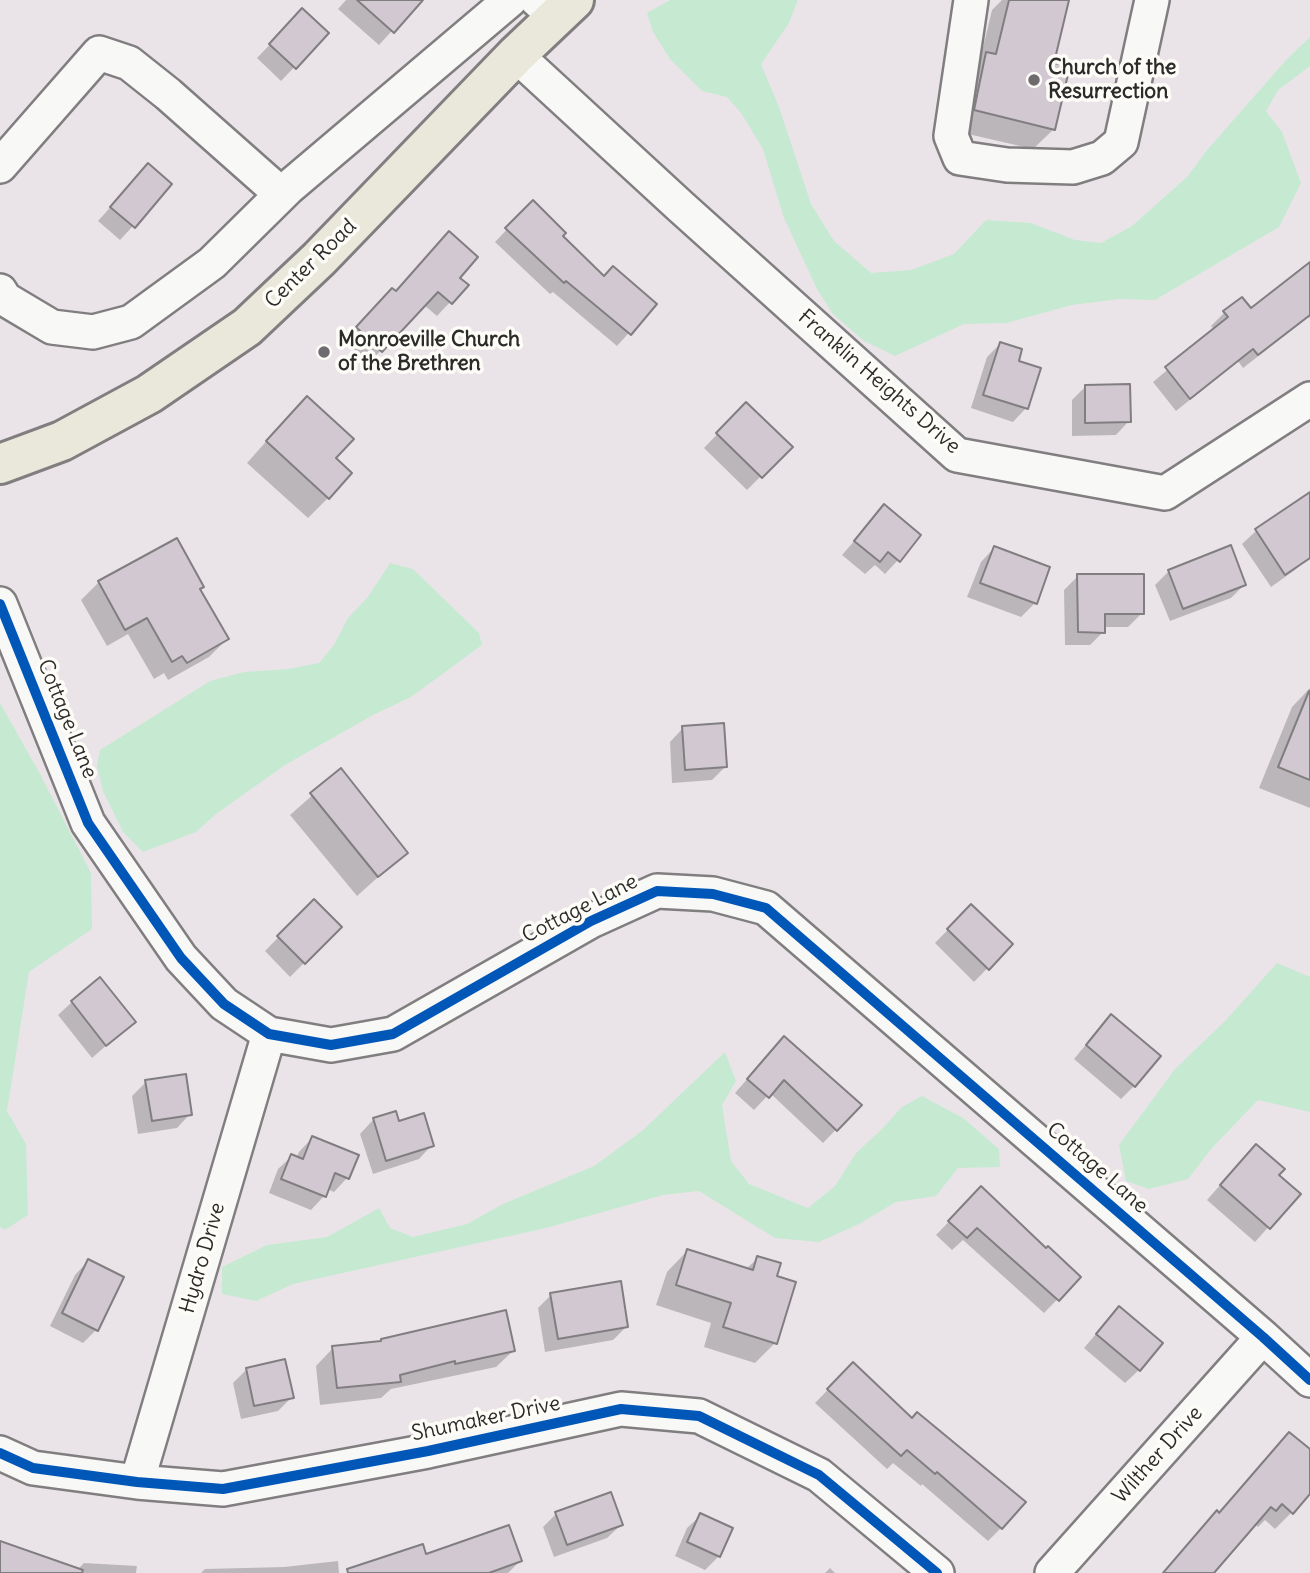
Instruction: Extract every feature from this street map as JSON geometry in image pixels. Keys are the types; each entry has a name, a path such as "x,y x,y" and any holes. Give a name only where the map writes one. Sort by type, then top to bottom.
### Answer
{"main road":[{"name":"Center Road","path":"0,464 62,440 149,394 247,327 319,260 516,55 556,6"}],"street":[{"path":"0,291 5,299 52,327 93,332 131,322 212,262 281,194 510,0"},
{"path":"971,0 951,136 960,158 1007,165 1073,167 1102,158 1121,142 1152,0"},
{"path":"0,166 99,53 129,63 281,194"},
{"name":"Franklin Heights Drive","path":"516,55 957,455 1165,493 1310,399"},
{"name":"Cottage Lane","path":"0,604 89,823 181,958 224,1004 269,1034 331,1045 393,1034 591,921 657,891 713,894 766,908 1310,1380"},
{"name":"Hydro Drive","path":"137,1482 269,1034"},
{"name":"Wilther Drive","path":"1052,1573 1263,1337"},
{"name":"Shumaker Drive","path":"0,1453 33,1468 137,1482 223,1489 428,1451 621,1409 699,1416 819,1475 937,1573"}],"green space":[{"path":"670,0 798,0 789,23 761,64 779,107 811,204 834,241 871,273 911,270 954,254 986,220 1031,223 1075,240 1101,243 1132,226 1187,177 1287,59 1310,37 1310,66 1278,90 1266,111 1282,132 1301,183 1279,227 1155,300 1119,299 1072,305 1006,323 964,324 895,356 864,341 833,314 817,289 784,218 763,149 741,113 727,97 702,91 670,59 653,32 647,13"},
{"path":"390,563 413,569 479,633 482,645 411,697 373,715 285,765 216,814 196,832 143,852 123,832 103,791 97,766 100,750 210,681 244,672 288,669 319,663 334,645 348,618 368,597"},
{"path":"0,703 91,873 92,929 29,972 7,1111 26,1144 28,1215 5,1230 0,1227"},
{"path":"1277,963 1310,977 1310,1112 1258,1100 1212,1148 1188,1179 1149,1189 1126,1181 1119,1145 1175,1069 1225,1021"},
{"path":"725,1052 736,1081 722,1105 731,1161 749,1184 808,1208 835,1186 856,1153 902,1107 922,1096 963,1118 999,1149 1000,1167 958,1168 936,1196 896,1202 859,1224 819,1242 775,1238 699,1191 663,1195 546,1228 293,1284 256,1301 222,1294 222,1267 267,1245 327,1237 379,1208 390,1228 413,1237 467,1224 503,1204 594,1166 642,1131"}],"building":[{"path":"357,0 423,0 394,33"},
{"path":"1009,0 1069,0 1054,63 1070,66 1055,130 974,110 986,52 996,54"},
{"path":"302,8 329,33 296,69 269,44"},
{"path":"148,163 172,184 135,228 110,207"},
{"path":"533,200 566,233 563,236 604,276 613,266 657,304 631,335 566,281 564,283 505,228"},
{"path":"449,231 478,257 460,278 469,285 452,304 438,292 382,352 356,327 392,288 396,291"},
{"path":"1310,262 1310,315 1258,355 1253,349 1190,399 1165,367 1228,317 1223,311 1242,297 1251,308"},
{"path":"1000,342 1022,349 1019,361 1041,368 1028,409 983,395"},
{"path":"1130,384 1131,422 1085,423 1085,385"},
{"path":"307,396 354,439 336,458 352,473 329,499 266,441"},
{"path":"746,402 793,447 762,478 716,433"},
{"path":"1310,492 1310,558 1285,575 1255,529"},
{"path":"884,504 921,535 900,562 888,552 880,562 854,541"},
{"path":"177,538 204,587 200,589 229,639 187,663 182,656 172,662 147,618 125,630 98,581"},
{"path":"1231,545 1246,585 1183,609 1168,570"},
{"path":"994,546 1050,567 1037,604 980,583"},
{"path":"1077,574 1144,574 1144,614 1105,614 1105,633 1078,632"},
{"path":"1310,691 1310,780 1278,767"},
{"path":"724,723 727,767 685,770 682,726"},
{"path":"341,768 408,853 378,877 310,793"},
{"path":"314,899 342,927 305,964 277,936"},
{"path":"971,904 1013,944 989,970 947,929"},
{"path":"100,977 136,1022 106,1046 71,1001"},
{"path":"1111,1014 1161,1056 1135,1087 1086,1045"},
{"path":"784,1036 862,1105 837,1131 784,1080 769,1098 747,1079"},
{"path":"186,1074 192,1115 152,1121 145,1080"},
{"path":"396,1111 399,1121 424,1113 434,1146 386,1161 373,1118"},
{"path":"312,1136 359,1155 349,1179 335,1173 326,1197 281,1179 291,1154 303,1159"},
{"path":"1256,1144 1285,1169 1279,1175 1301,1194 1270,1229 1220,1185"},
{"path":"981,1186 1046,1248 1048,1246 1081,1277 1059,1301 977,1228 967,1238 948,1221"},
{"path":"687,1249 753,1270 757,1256 781,1263 777,1276 796,1282 777,1344 723,1327 731,1303 676,1285"},
{"path":"88,1259 124,1277 98,1331 62,1313"},
{"path":"621,1281 628,1327 558,1339 550,1293"},
{"path":"1119,1306 1163,1343 1140,1371 1096,1334"},
{"path":"506,1310 515,1351 455,1364 455,1361 400,1375 401,1382 337,1388 332,1346 381,1341"},
{"path":"285,1359 294,1398 254,1406 246,1368"},
{"path":"853,1362 912,1418 917,1412 1026,1502 1002,1529 937,1472 935,1474 907,1450 901,1456 827,1389"},
{"path":"1289,1432 1310,1449 1310,1494 1293,1514 1282,1504 1276,1511 1271,1507 1214,1573 1163,1573 1217,1510 1219,1513"},
{"path":"611,1492 623,1525 567,1545 555,1512"},
{"path":"700,1513 733,1528 720,1557 687,1542"},
{"path":"509,1525 522,1561 489,1573 348,1573 347,1569 423,1544 426,1554"},
{"path":"0,1541 83,1570 82,1573 0,1573"}],"cycle path":[{"path":"0,604 88,823 181,958 224,1004 269,1034 331,1045 393,1034 591,921 657,891 713,894 766,908 1310,1380"},
{"path":"0,1453 33,1468 137,1482 223,1489 428,1451 621,1409 699,1416 819,1475 937,1573"}],"place":[{"name":"Church of the Resurrection","path":"1034,80"},
{"name":"Monroeville Church of the Brethren","path":"324,352"}]}
